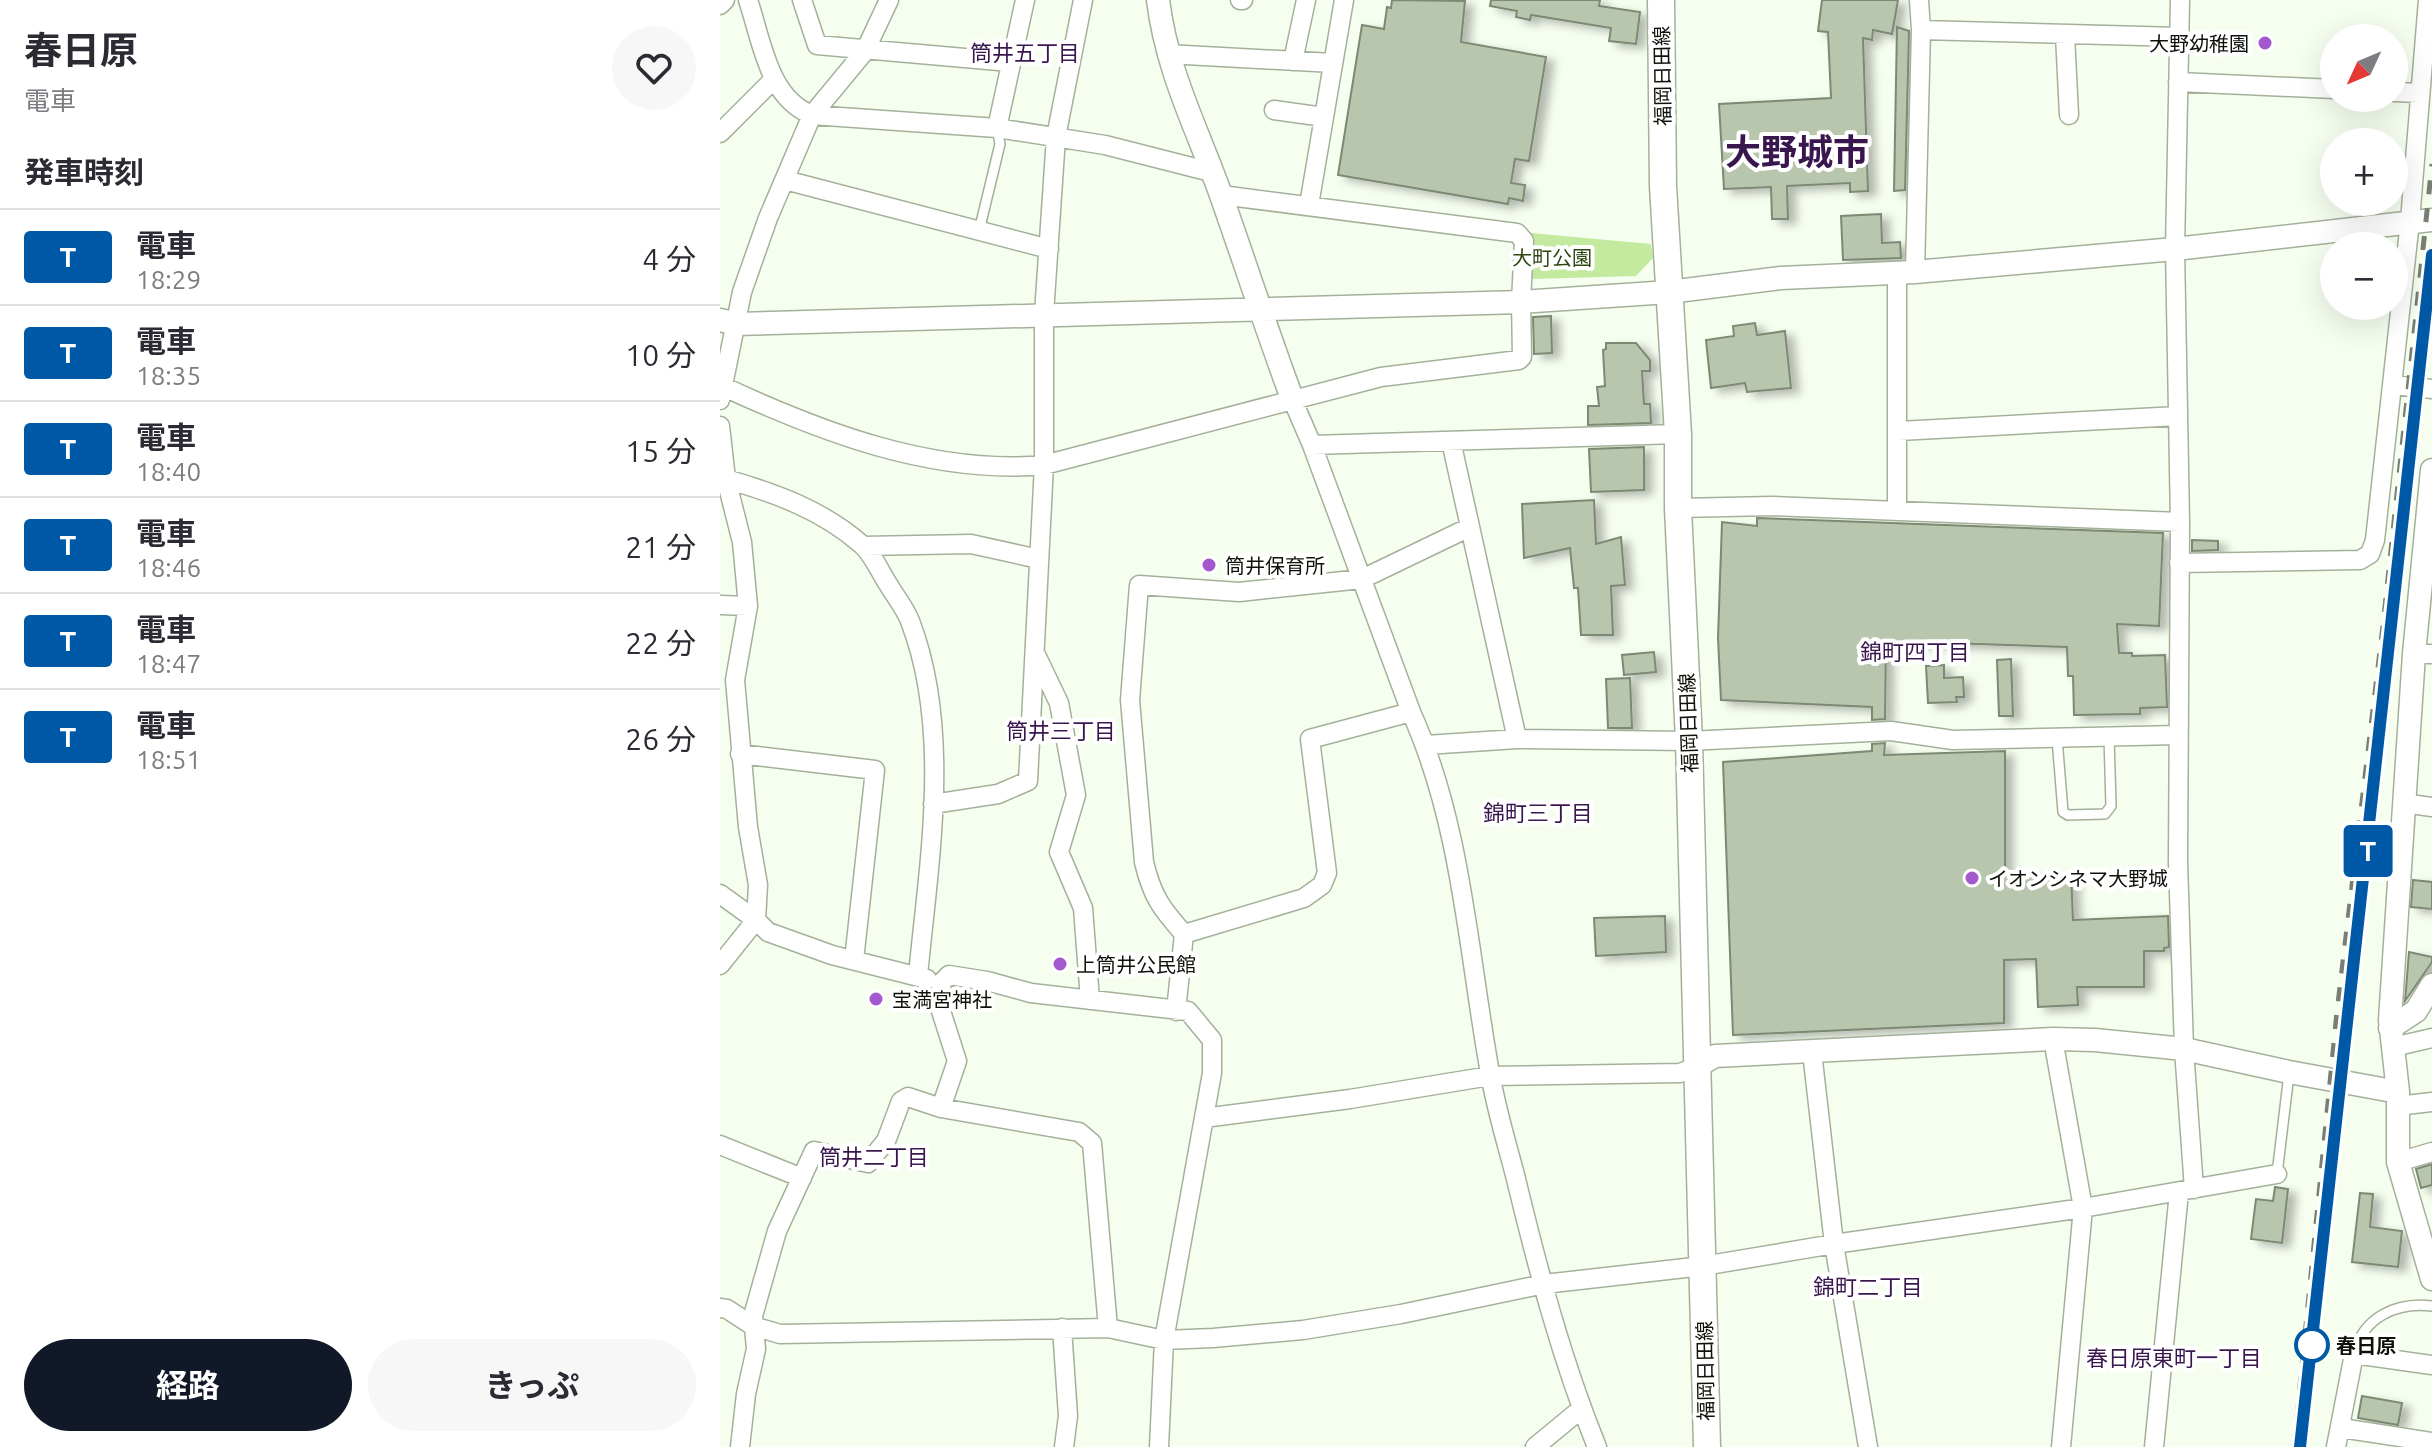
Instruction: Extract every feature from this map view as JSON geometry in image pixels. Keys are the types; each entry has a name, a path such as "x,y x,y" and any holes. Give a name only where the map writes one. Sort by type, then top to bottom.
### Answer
{"main road":[{"name":"福岡日田線","path":"1661,0 1663,186 1678,434 1678,508 1689,741 1707,1447"}],"street":[{"path":"720,5 725,0"},
{"path":"748,0 774,79 784,96 798,109 812,115 997,128 1105,145 1211,172"},
{"path":"802,0 817,45 1010,62"},
{"path":"889,0 865,51 812,115 728,322 721,393 885,448 1008,468 1044,465 1381,377 1519,360 1524,351 1521,302 1524,241 1517,233 1221,195"},
{"path":"997,128 1025,0"},
{"path":"933,804 998,794 1028,781 1044,465 1044,314 1056,137 1083,0"},
{"path":"1158,0 1167,54 1221,195 1259,310 1426,745 1456,859 1490,1076 1544,1284 1581,1409 1597,1447"},
{"path":"1293,61 1306,0"},
{"path":"1309,205 1344,0"},
{"path":"1897,511 1906,272 1921,30 1919,0"},
{"path":"2154,1447 2187,1190 2178,862 2180,522 2175,249 2180,0"},
{"path":"2179,563 2360,560 2370,554 2375,540 2393,385 2421,221 2423,1"},
{"path":"1921,30 2179,37"},
{"path":"2065,35 2069,115"},
{"path":"1167,54 1333,63"},
{"path":"720,133 774,79"},
{"path":"2178,82 2320,88"},
{"path":"2408,93 2420,93"},
{"path":"1274,110 1324,117"},
{"path":"785,180 1049,249"},
{"path":"728,322 1521,302 1669,292 1781,278 1906,272 2175,249 2421,221"},
{"path":"2393,385 2432,389"},
{"path":"1899,431 2178,416"},
{"path":"720,426 728,517 742,542 748,606 735,680 748,827 758,885 756,920 720,965"},
{"path":"1312,445 1678,434"},
{"path":"1451,441 1517,739"},
{"path":"2432,470 2423,654 2403,803 2391,1038 2398,1099 2398,1162 2432,1279"},
{"path":"726,479 799,504 825,517 864,546 909,617 930,696 933,804 918,975"},
{"path":"1678,508 1773,506 2180,522"},
{"path":"1176,1011 1184,934 1159,907 1150,888 1144,862 1130,700 1139,585 1239,592 1362,579 1470,527"},
{"path":"864,546 971,544 1039,559"},
{"path":"720,605 748,606"},
{"path":"1035,652 1059,703 1076,795 1059,852 1083,908 1090,1000"},
{"path":"1184,934 1304,898 1322,885 1327,873 1310,739 1411,712"},
{"path":"1426,745 1517,739 1689,741 1891,731 1953,740 2178,735"},
{"path":"740,754 875,770 854,960"},
{"path":"2403,803 2432,807"},
{"path":"720,894 768,932 854,960 941,983"},
{"path":"941,1108 957,1061 941,1011 941,983 949,975 1031,993 1188,1011 1212,1040 1212,1073 1164,1340 1159,1447"},
{"path":"2391,1038 2416,1011 2432,985"},
{"path":"2391,1038 2432,1038"},
{"path":"2053,1039 2083,1208 2061,1447"},
{"path":"1204,1118 1350,1099 1490,1076 1680,1073 1715,1056 2053,1039 2184,1049 2398,1099 2432,1102"},
{"path":"1812,1052 1834,1244 1868,1447"},
{"path":"740,1447 746,1394 756,1349 753,1316 777,1231 814,1151 868,1163 886,1141 901,1101 908,1097 941,1108 1079,1132 1092,1143 1108,1328"},
{"path":"720,1145 802,1178"},
{"path":"2398,1162 2432,1152"},
{"path":"720,1308 727,1309 753,1326 780,1334 1108,1328 1164,1340 1213,1338 1303,1330 1401,1314 1544,1284 1703,1266 2083,1208 2277,1174"},
{"path":"1062,1328 1068,1416 1064,1447"},
{"path":"2336,1447 2354,1354 2432,1365"},
{"path":"1535,1447 1581,1409"},
{"path":"2341,1428 2432,1442"}],"lane":[{"path":"979,231 1000,144 997,128"},
{"path":"2057,737 2063,812 2068,815 2105,814 2111,806 2109,736"},
{"path":"2277,1174 2289,1072"},
{"path":"2354,1354 2357,1341 2379,1316 2411,1303 2432,1306"}],"green space":[{"name":"大町公園","path":"1531,233 1651,244 1653,258 1636,276 1534,279 1527,274"}],"building":[{"path":"1392,0 1465,1 1461,42 1546,57 1529,161 1515,159 1511,183 1525,185 1523,201 1509,198 1508,204 1338,175 1362,25 1384,29 1387,7 1391,8"},
{"path":"1491,0 1600,0 1599,6 1640,12 1636,44 1609,41 1611,28 1531,15 1530,20 1516,17 1517,11 1490,6"},
{"path":"1822,0 1898,0 1892,34 1873,30 1872,40 1863,38 1868,191 1850,192 1850,183 1787,186 1788,219 1772,219 1771,187 1724,189 1719,104 1831,98 1828,32 1818,31"},
{"path":"1897,27 1909,31 1905,190 1894,191"},
{"path":"1881,214 1882,243 1900,242 1901,258 1843,260 1841,216"},
{"path":"1551,316 1552,353 1534,354 1533,317"},
{"path":"1755,323 1757,335 1785,331 1791,388 1747,392 1745,383 1711,388 1706,340 1734,336 1733,326"},
{"path":"1606,343 1636,343 1650,360 1650,371 1642,371 1644,404 1650,404 1651,423 1588,425 1588,406 1599,406 1597,387 1605,386 1603,350"},
{"path":"1644,447 1644,490 1591,492 1589,449"},
{"path":"1594,500 1596,544 1621,537 1625,585 1611,586 1613,635 1581,635 1578,588 1574,588 1570,548 1524,558 1522,504"},
{"path":"1757,518 2163,533 2159,626 2117,624 2119,653 2132,653 2132,656 2165,655 2167,707 2140,708 2140,714 2074,715 2073,676 2068,676 2067,647 1886,641 1885,719 1872,720 1872,707 1721,700 1718,638 1722,522 1757,526"},
{"path":"2192,540 2218,541 2218,550 2192,551"},
{"path":"1654,652 1656,672 1624,675 1622,655"},
{"path":"2011,659 2013,716 1999,716 1997,660"},
{"path":"1944,665 1944,678 1963,677 1964,697 1956,697 1957,702 1928,703 1926,666"},
{"path":"1630,678 1632,728 1608,728 1606,679"},
{"path":"1885,743 1884,755 2005,751 2005,876 2071,873 2073,920 2168,916 2169,947 2164,951 2144,951 2144,987 2077,987 2078,1005 2038,1007 2036,959 2004,960 2004,1023 1733,1035 1723,762 1872,751 1872,744"},
{"path":"2413,880 2432,882 2432,909 2411,907"},
{"path":"1665,916 1666,952 1596,956 1594,918"},
{"path":"2409,952 2432,957 2432,962 2405,1001"},
{"path":"2432,1164 2432,1185 2421,1188 2416,1169"},
{"path":"2275,1187 2288,1189 2282,1243 2251,1239 2256,1199 2273,1201"},
{"path":"2360,1193 2373,1194 2370,1227 2402,1231 2398,1267 2352,1262"},
{"path":"2362,1396 2402,1403 2398,1425 2358,1418"}],"railway":[{"path":"2294,1447 2337,1012 2383,626 2432,164"}],"train":[{"name":"T","path":"2300,1447 2432,255"}],"place":[{"name":"大野幼稚園","path":"2265,43"},
{"name":"筒井保育所","path":"1209,565"},
{"name":"イオンシネマ大野城","path":"1972,878"},
{"name":"上筒井公民館","path":"1060,964"},
{"name":"宝満宮神社","path":"876,999"},
{"name":"春日原","path":"2312,1345"}],"district":[{"name":"筒井五丁目","path":"1025,52"},
{"name":"大野城市","path":"1797,151"},
{"name":"錦町四丁目","path":"1915,651"},
{"name":"筒井三丁目","path":"1061,730"},
{"name":"錦町三丁目","path":"1538,812"},
{"name":"筒井二丁目","path":"874,1156"},
{"name":"錦町二丁目","path":"1868,1286"},
{"name":"春日原東町一丁目","path":"2174,1357"}]}
